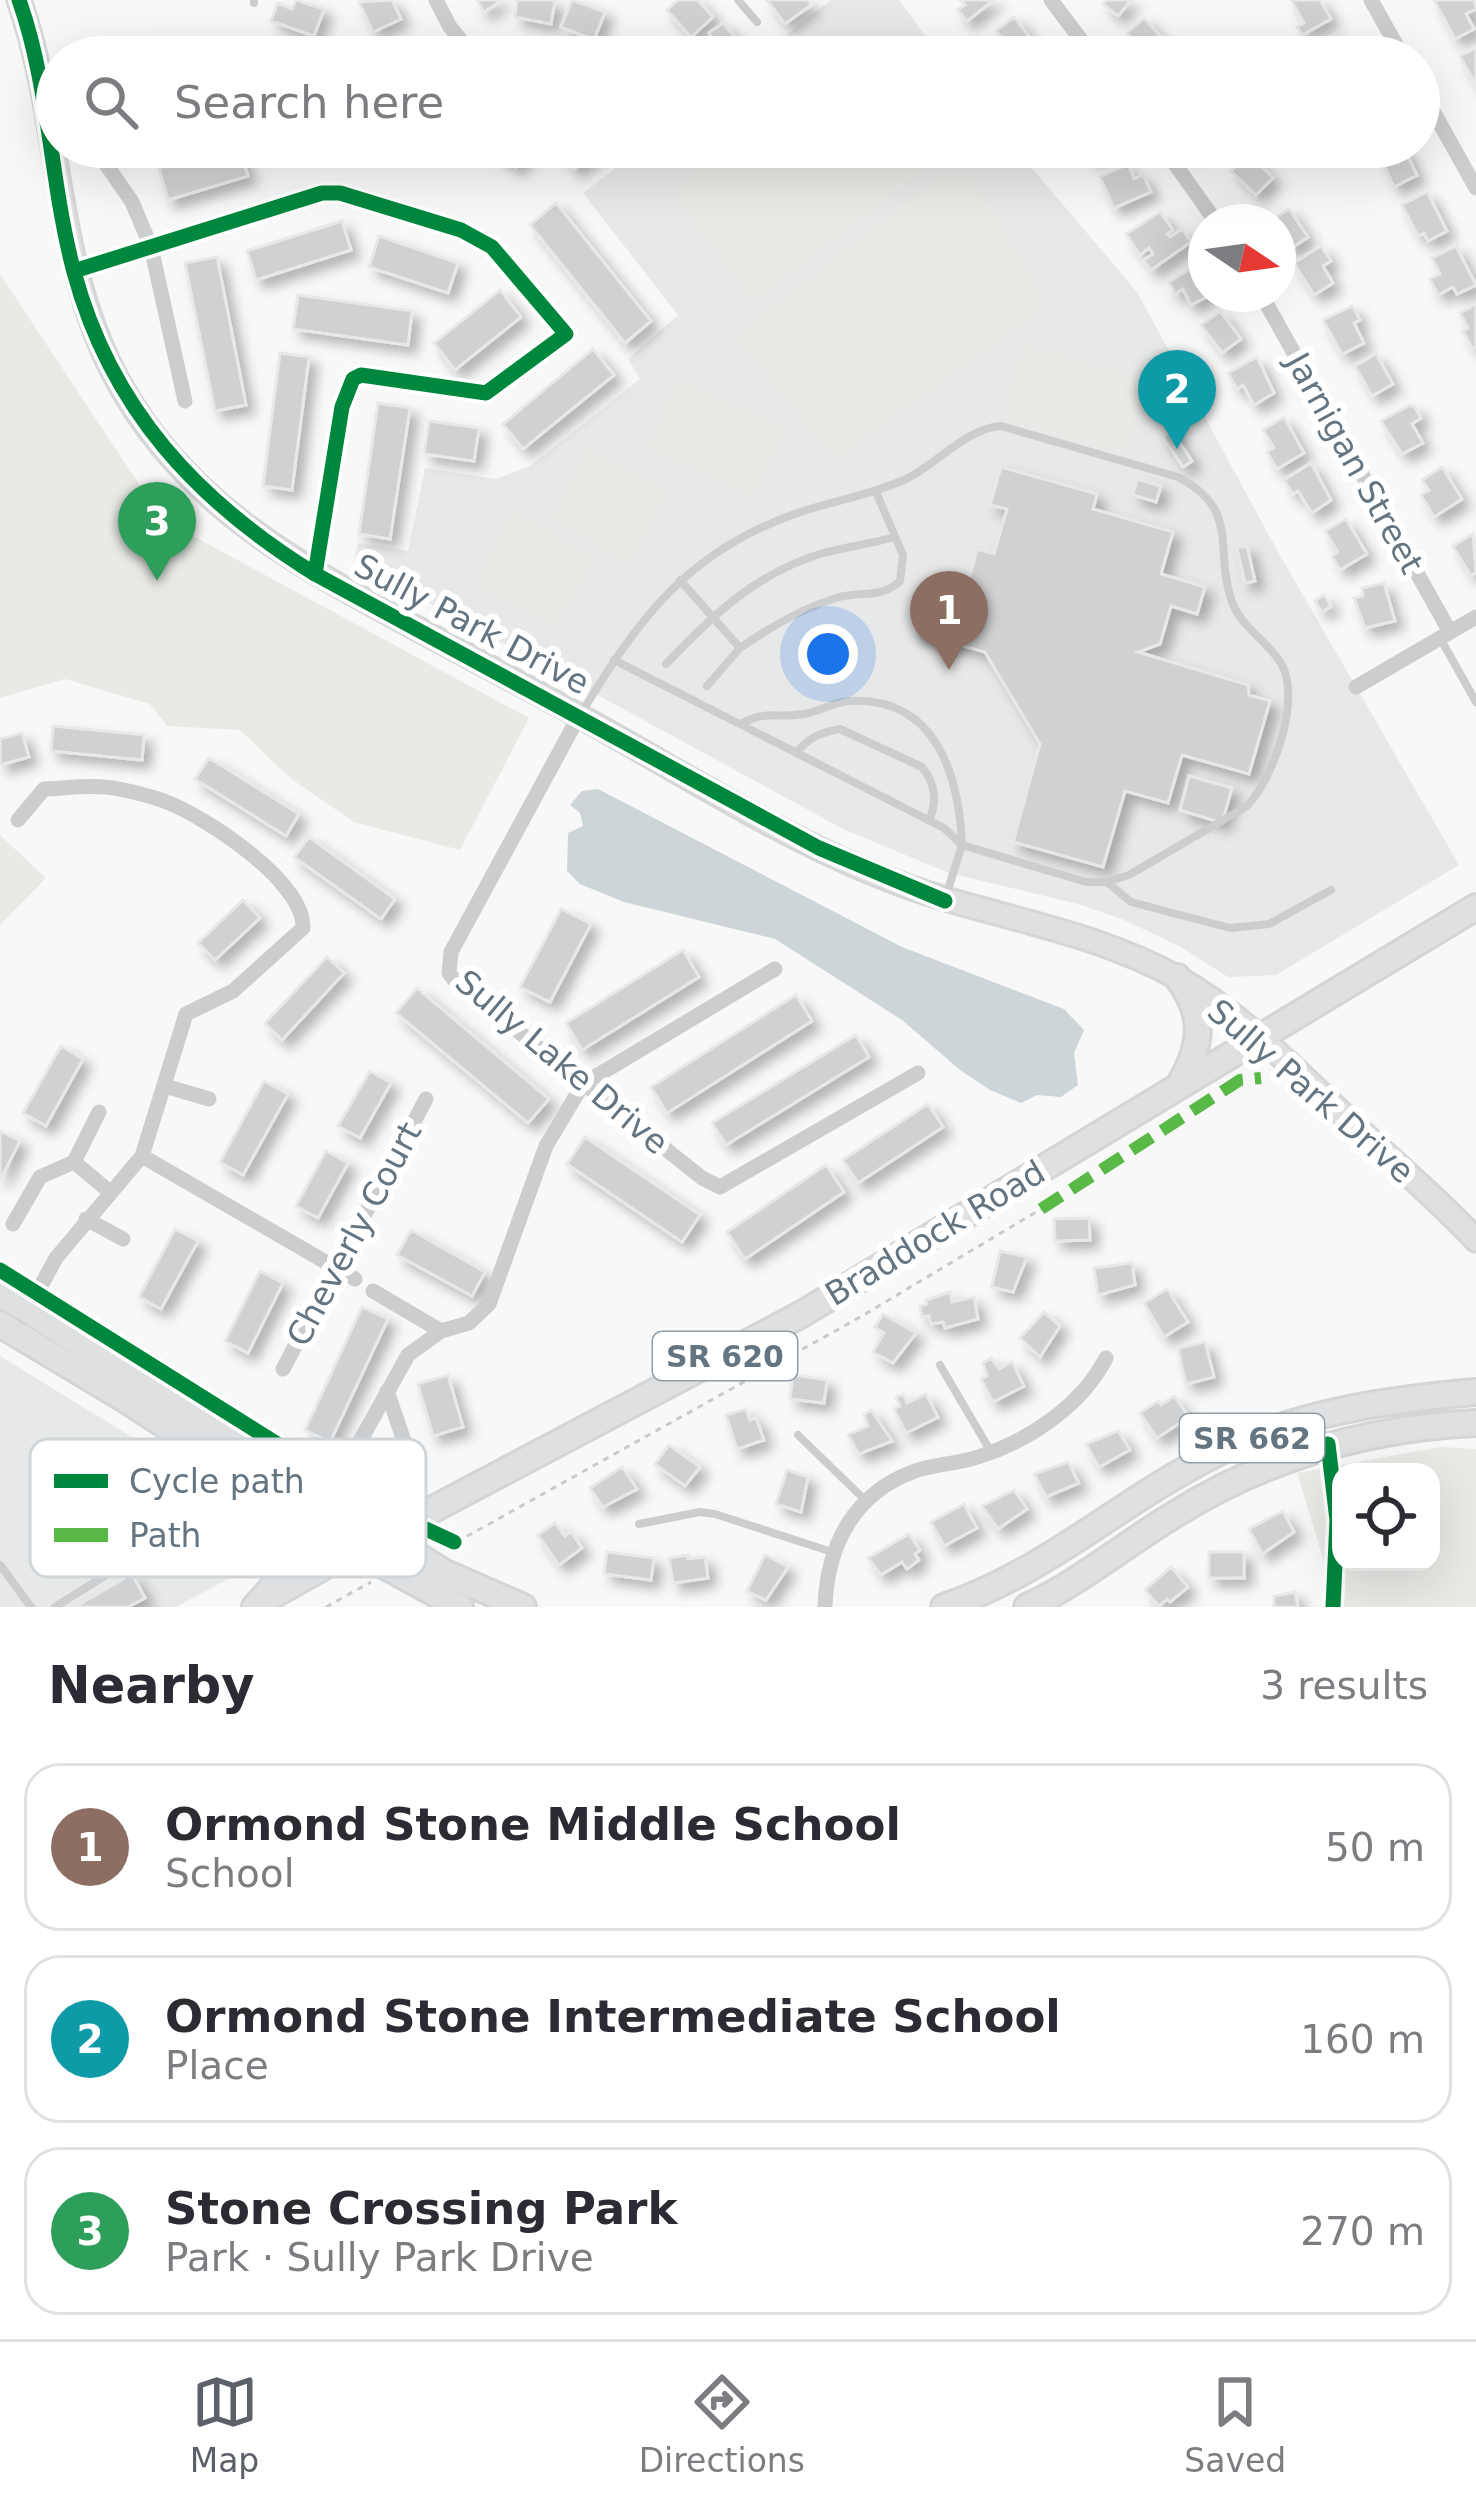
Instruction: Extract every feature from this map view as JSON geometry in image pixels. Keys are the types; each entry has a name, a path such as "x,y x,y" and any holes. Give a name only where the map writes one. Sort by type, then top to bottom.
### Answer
{"main road":[{"name":"Braddock Road","path":"426,1513 802,1314 1476,907"},
{"path":"1177,977 1200,1027 1197,1051 1180,1084"},
{"path":"0,1293 234,1439"},
{"path":"7,1328 186,1439"},
{"name":"SR 662","path":"944,1607 1024,1574 1221,1451 1323,1413 1396,1399 1476,1392"},
{"name":"SR 662","path":"1027,1607 1197,1500 1281,1460 1377,1433 1476,1424"},
{"path":"426,1560 523,1607"},
{"path":"255,1607 280,1577"},
{"path":"403,1577 460,1607"}],"street":[{"name":"Sully Park Drive","path":"19,0 36,64"},
{"path":"436,0 458,36"},
{"path":"1051,0 1078,36"},
{"path":"1371,0 1391,36"},
{"path":"1440,124 1476,188"},
{"name":"Sully Park Drive","path":"55,168 74,271 94,332 119,383 150,431 228,514 315,574 819,848 945,901 1087,938 1177,977 1258,1040 1476,1240"},
{"path":"109,168 132,202 151,247 185,401"},
{"path":"1178,168 1203,204"},
{"path":"74,271 322,193 340,193 461,230 492,247 566,334 486,393 361,375 353,379 342,407 315,574"},
{"name":"Jarnigan Street","path":"1271,312 1445,635"},
{"path":"1356,687 1476,617"},
{"name":"Sully Lake Drive","path":"579,716 451,952 449,966 455,981 702,1178 720,1187 918,1073"},
{"path":"7,1328 28,1310 56,1258 142,1156 186,1014 233,991 303,928 304,912 294,894 214,827 166,801 113,788 44,789 18,820"},
{"path":"387,1390 408,1354 441,1331 469,1323 489,1304 546,1146 583,1084 775,969"},
{"path":"165,1086 208,1099"},
{"name":"Cheverly Court","path":"283,1369 426,1099"},
{"path":"13,1224 40,1177 74,1162 99,1112"},
{"path":"142,1156 355,1280"},
{"path":"74,1162 110,1192"},
{"path":"86,1219 123,1239"},
{"path":"374,1291 441,1331"},
{"path":"825,1607 832,1552 866,1500 917,1470 992,1452 1072,1405 1092,1384 1106,1358"},
{"name":"Braddock Road","path":"255,1607 308,1577"}],"lane":[{"path":"738,0 757,22"},
{"path":"579,716 614,660 646,613 698,563 744,535 795,513 877,492 924,470 980,430 1001,426 1178,477 1203,493 1226,538 1232,604 1287,677 1287,708 1280,743 1262,787 1247,806 1129,874 1107,882 1086,882 962,845 928,820 614,660"},
{"path":"706,686 740,648 790,616 818,604 894,588 904,563 877,492"},
{"path":"666,664 712,616 766,577 797,562 895,538"},
{"path":"680,580 740,648"},
{"path":"1445,635 1476,703"},
{"path":"1465,683 1476,677"},
{"path":"740,724 762,713 804,714 850,701 880,704 928,732 944,752 960,806 962,845 945,901"},
{"path":"796,753 825,731 840,729 922,767 929,775 936,804 928,820"},
{"path":"1107,882 1131,902 1230,928 1269,924 1331,890"},
{"path":"940,1365 992,1452"},
{"path":"798,1435 866,1500"},
{"path":"639,1524 700,1512 715,1514 832,1552"},
{"path":"0,1565 31,1607"},
{"path":"55,1607 103,1577"}],"path":[{"path":"426,1556 842,1328 1041,1209"},
{"path":"326,1607 383,1577"}],"shaded area":[{"path":"831,0 899,0 926,36 785,36"},
{"path":"616,168 1032,168 1137,292 1278,552 1459,865 1276,975 1228,977 1181,947 1122,919 949,873 845,830 354,562 358,543 408,551 425,468 496,479 530,466 640,379 628,359 678,315 583,193"},
{"path":"701,168 924,168 755,302 672,192"},
{"path":"948,170 970,175 1042,293 1040,311 834,460 735,336"},
{"path":"0,274 162,519 529,718 460,850 354,822 290,778 240,730 167,726 150,704 65,679 0,698"},
{"path":"1023,345 1146,379 1126,453 1002,418"},
{"path":"678,380 787,428 754,496 647,448"},
{"path":"589,448 669,491 630,563 551,520"},
{"path":"513,512 594,556 556,628 474,584"},
{"path":"598,789 902,947 1064,1009 1084,1030 1074,1053 1078,1085 1061,1097 1037,1095 1021,1103 960,1070 902,1020 775,939 624,902 580,884 567,871 568,833 583,826 580,813 570,805 582,791"},
{"path":"0,835 46,878 0,925"},
{"path":"0,1356 135,1439 30,1439 30,1577 232,1577 176,1607 0,1607"},
{"path":"1441,1447 1476,1449 1476,1607 1338,1607 1297,1473 1332,1467 1332,1571 1440,1571 1440,1463 1352,1463"}],"building":[{"path":"296,0 324,9 314,36 271,21 278,3 292,9"},
{"path":"392,0 401,19 373,32 359,2"},
{"path":"477,0 502,0 484,12"},
{"path":"517,0 555,0 551,24 515,17"},
{"path":"572,0 605,12 596,36 561,27"},
{"path":"678,0 698,0 713,17 690,36 667,10"},
{"path":"767,0 808,0 811,5 785,24"},
{"path":"960,0 994,0 967,21 958,10 965,5"},
{"path":"1131,0 1118,16 1103,4"},
{"path":"1291,0 1320,0 1331,19 1302,35 1297,27 1304,23"},
{"path":"1434,0 1474,0 1476,9 1466,14 1474,29 1455,39"},
{"path":"1014,17 1029,36 1000,36 996,31"},
{"path":"1144,18 1160,36 1130,36 1127,33"},
{"path":"723,23 734,36 711,36 709,33"},
{"path":"1476,48 1476,85 1460,56"},
{"path":"159,168 246,168 248,176 168,200"},
{"path":"1130,168 1134,179 1143,175 1151,192 1114,208 1100,177"},
{"path":"1263,168 1273,178 1256,195 1231,171"},
{"path":"1385,168 1414,168 1417,175 1394,187"},
{"path":"1427,192 1447,231 1428,241 1424,233 1418,236 1402,205"},
{"path":"556,203 651,321 625,343 530,225"},
{"path":"1160,212 1173,230 1167,234 1170,237 1182,229 1188,244 1151,270 1144,260 1153,254 1149,248 1140,255 1126,234"},
{"path":"1296,219 1308,237 1296,245"},
{"path":"342,221 351,250 256,280 247,251"},
{"path":"379,236 458,263 448,293 369,267"},
{"path":"1321,246 1331,261 1323,266 1333,283 1314,295 1296,262"},
{"path":"1456,246 1476,285 1457,294 1453,287 1438,295 1430,279 1440,274 1432,258"},
{"path":"217,257 246,405 215,411 185,263"},
{"path":"1188,270 1188,299 1183,289 1175,294 1169,282"},
{"path":"500,290 521,317 455,370 434,343"},
{"path":"298,295 412,311 408,345 293,329"},
{"path":"1476,304 1476,346 1472,348 1460,313"},
{"path":"1352,306 1364,343 1342,354 1323,320"},
{"path":"1221,312 1241,339 1222,353 1201,325"},
{"path":"593,349 614,375 523,449 503,424"},
{"path":"280,353 309,357 292,490 263,486"},
{"path":"1376,354 1393,384 1372,396 1355,366"},
{"path":"1257,357 1274,393 1254,405 1243,385 1237,389 1228,373"},
{"path":"378,403 410,408 390,539 359,534"},
{"path":"1414,406 1421,418 1412,424 1423,443 1402,454 1381,421"},
{"path":"1284,417 1304,453 1277,469 1267,452 1274,448 1263,430"},
{"path":"429,421 479,428 474,461 424,454"},
{"path":"1171,430 1192,461 1183,467 1163,437"},
{"path":"1311,463 1331,500 1312,513 1284,480"},
{"path":"1001,467 1097,494 1093,509 1173,532 1161,574 1205,587 1197,614 1171,606 1160,644 1138,652 1248,685 1249,695 1270,701 1249,774 1182,755 1168,803 1125,791 1103,867 1013,842 1040,744 985,652 914,632 927,585 944,590 949,573 969,579 977,549 994,554 1007,509 990,505"},
{"path":"1442,467 1462,499 1434,517 1421,495 1429,490 1422,480"},
{"path":"1137,479 1161,486 1156,502 1133,495"},
{"path":"1346,519 1367,554 1340,570 1332,556 1338,552 1325,531"},
{"path":"1473,534 1476,572 1471,576 1453,546"},
{"path":"1247,546 1255,581 1245,583 1237,548"},
{"path":"1384,583 1395,621 1365,628 1354,598 1363,596 1362,588"},
{"path":"1324,595 1331,606 1322,612 1315,601"},
{"path":"53,726 144,735 142,760 51,751"},
{"path":"22,733 29,757 0,765 0,739"},
{"path":"209,758 299,814 286,836 195,779"},
{"path":"1189,776 1232,788 1222,823 1180,810"},
{"path":"309,837 395,899 381,919 294,857"},
{"path":"243,900 260,918 215,960 198,943"},
{"path":"561,909 591,924 550,1002 520,987"},
{"path":"683,950 699,977 582,1050 566,1023"},
{"path":"327,957 344,973 282,1040 265,1023"},
{"path":"417,988 549,1099 528,1123 396,1013"},
{"path":"796,995 812,1021 667,1113 651,1087"},
{"path":"856,1035 869,1057 726,1145 712,1123"},
{"path":"61,1046 83,1059 46,1126 23,1113"},
{"path":"370,1071 391,1083 360,1138 338,1126"},
{"path":"264,1081 288,1094 243,1175 220,1162"},
{"path":"928,1104 943,1127 858,1183 843,1160"},
{"path":"0,1131 20,1141 0,1180"},
{"path":"585,1137 700,1215 682,1242 567,1164"},
{"path":"326,1151 348,1163 318,1218 296,1206"},
{"path":"826,1165 844,1192 745,1259 727,1232"},
{"path":"1089,1218 1090,1240 1055,1241 1054,1219"},
{"path":"175,1229 198,1241 161,1309 139,1297"},
{"path":"411,1230 485,1272 472,1296 397,1255"},
{"path":"1000,1251 1027,1257 1013,1292 992,1287"},
{"path":"1132,1263 1135,1285 1098,1295 1094,1268"},
{"path":"260,1271 283,1283 248,1353 225,1341"},
{"path":"1167,1289 1188,1322 1164,1337 1144,1303"},
{"path":"950,1292 952,1302 974,1297 978,1319 945,1328 943,1322 931,1324 929,1316 922,1317 920,1306 926,1300"},
{"path":"362,1307 388,1319 331,1439 305,1430"},
{"path":"1044,1312 1060,1326 1040,1357 1020,1338"},
{"path":"883,1314 916,1333 893,1363 873,1352 884,1333 875,1327"},
{"path":"1205,1342 1214,1377 1186,1384 1178,1348"},
{"path":"991,1358 999,1369 1012,1362 1024,1386 993,1402 981,1379 987,1376 983,1363"},
{"path":"448,1375 463,1427 433,1436 418,1384"},
{"path":"793,1375 827,1380 824,1403 790,1399"},
{"path":"903,1394 907,1403 926,1394 938,1417 906,1433 894,1409 900,1406 896,1397"},
{"path":"1174,1396 1189,1417 1157,1438 1140,1413"},
{"path":"746,1409 750,1420 756,1418 764,1440 737,1449 726,1415"},
{"path":"871,1410 892,1441 859,1454 848,1435 868,1426 864,1415"},
{"path":"1118,1431 1130,1450 1099,1467 1086,1444"},
{"path":"669,1445 700,1467 685,1486 655,1464"},
{"path":"1068,1462 1079,1483 1046,1497 1034,1474"},
{"path":"622,1467 637,1489 603,1507 590,1488"},
{"path":"787,1470 808,1477 801,1512 776,1504"},
{"path":"1014,1490 1027,1509 998,1529 982,1506"},
{"path":"964,1504 977,1528 944,1546 931,1522"},
{"path":"1283,1511 1294,1532 1262,1554 1249,1529"},
{"path":"555,1523 565,1536 571,1532 582,1548 559,1565 538,1535"},
{"path":"909,1534 920,1550 915,1554 919,1560 907,1569 902,1562 881,1575 868,1558"},
{"path":"607,1552 654,1558 651,1580 604,1574"},
{"path":"1209,1552 1244,1552 1244,1578 1209,1578"},
{"path":"688,1555 688,1559 705,1557 708,1578 673,1583 669,1558"},
{"path":"765,1555 788,1567 766,1600 747,1591"},
{"path":"1171,1567 1188,1587 1159,1606 1145,1590"},
{"path":"127,1577 134,1577 145,1598 128,1607 75,1607"},
{"path":"1295,1592 1298,1607 1274,1607 1274,1596"}],"marked path":[{"path":"1041,1209 1240,1080 1261,1078"}],"cycle path":[{"path":"19,0 36,63"},
{"path":"54,168 74,272 111,367 164,447 233,515 315,574 819,848 945,901"},
{"path":"74,271 322,193 340,193 461,230 492,247 566,334 486,393 361,375 353,379 342,407 315,574"},
{"path":"0,1270 269,1439"},
{"path":"1328,1444 1337,1520 1333,1607"},
{"path":"426,1529 454,1542"}],"place":[{"name":"Ormond Stone Intermediate School","path":"1177,449"},
{"name":"Stone Crossing Park","path":"157,581"},
{"name":"Ormond Stone Middle School","path":"949,670"}]}
